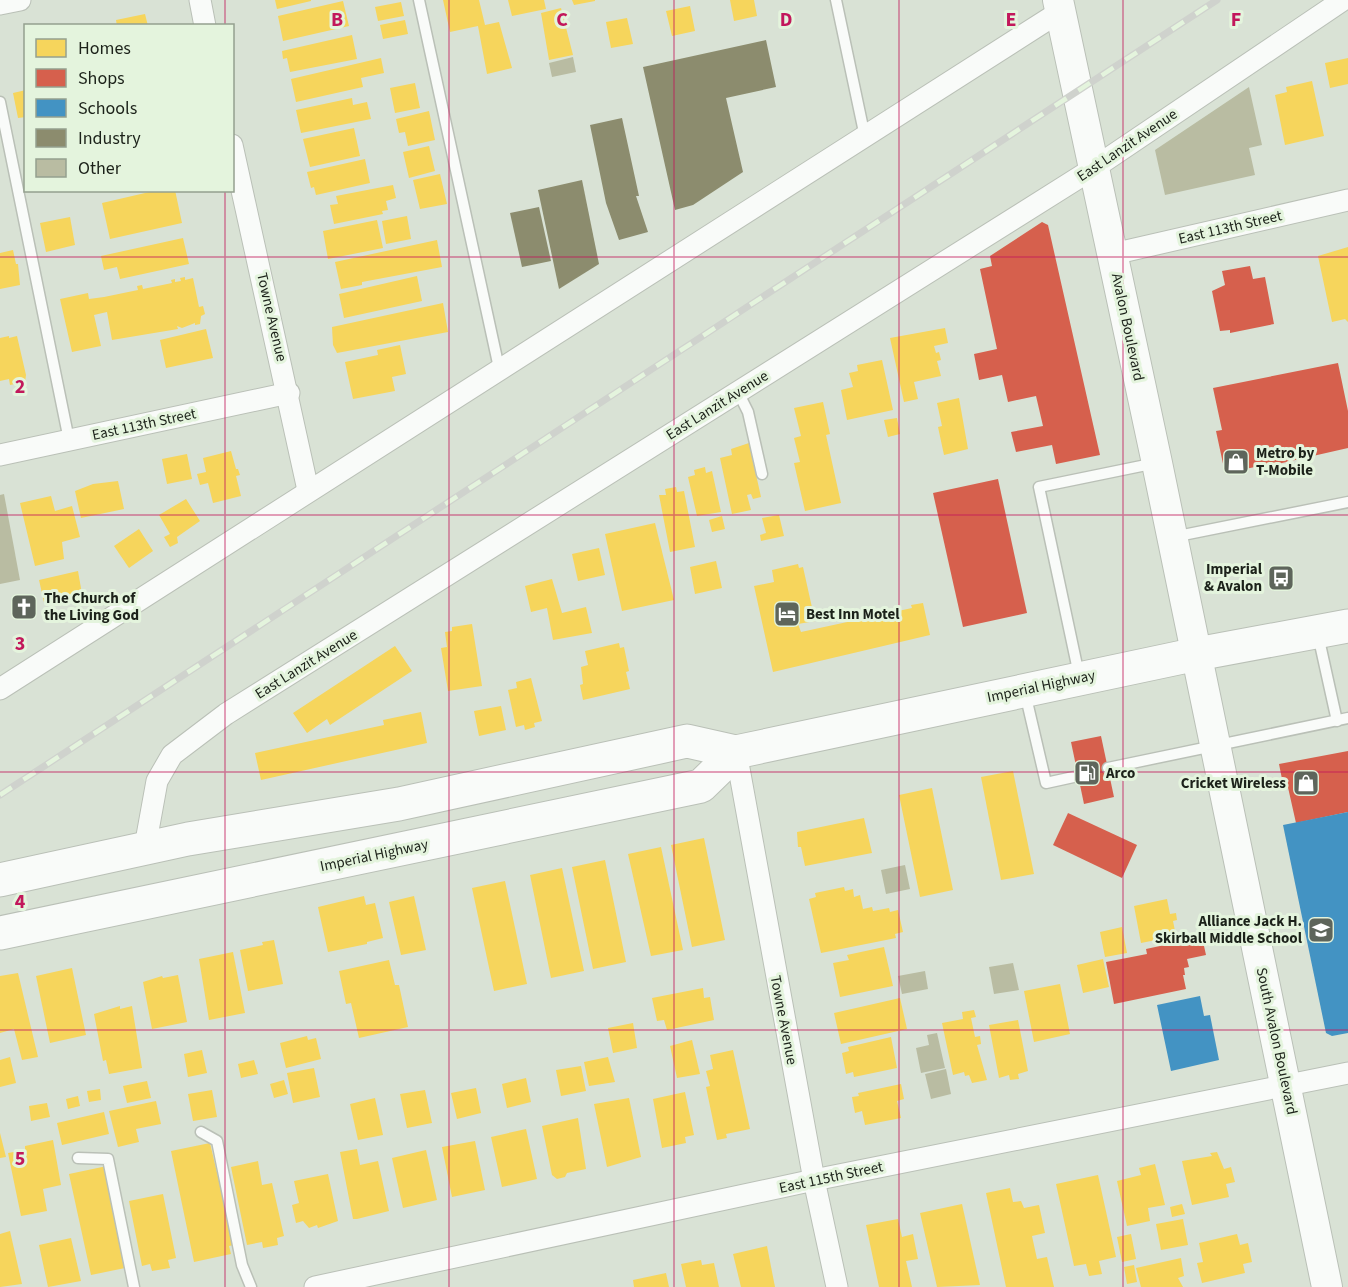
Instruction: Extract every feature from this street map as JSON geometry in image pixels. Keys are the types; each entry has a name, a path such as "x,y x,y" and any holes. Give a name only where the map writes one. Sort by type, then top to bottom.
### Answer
{"main road":[{"name":"Avalon Boulevard","path":"1059,5 1197,654"},
{"name":"Imperial Highway","path":"0,880 145,847 399,804 687,741 736,752 1197,654 1333,629"},
{"name":"South Avalon Boulevard","path":"1197,654 1327,1287"},
{"name":"Imperial Highway","path":"0,933 701,786 736,752"},
{"path":"0,906 10,898 130,873 135,869 145,847"}],"street":[{"path":"0,4 20,0"},
{"path":"200,0 206,24"},
{"name":"East Lanzit Avenue","path":"145,847 157,782 172,755 226,714 1094,168 1343,0"},
{"path":"0,689 865,136 1059,5"},
{"name":"Towne Avenue","path":"234,154 289,393 308,490"},
{"name":"East 113th Street","path":"1113,254 1348,200"},
{"name":"East 113th Street","path":"0,455 289,393"},
{"name":"Towne Avenue","path":"736,752 814,1180 837,1287"},
{"name":"East 115th Street","path":"315,1287 814,1180 1348,1073"}],"lane":[{"path":"419,0 499,368"},
{"path":"836,0 865,136"},
{"path":"0,102 69,440"},
{"path":"738,392 748,411 762,474"},
{"path":"1079,679 1040,487 1158,463"},
{"path":"1173,537 1348,502"},
{"path":"1108,768 1215,744 1342,720 1333,629"},
{"path":"1024,690 1046,783 1078,776"},
{"path":"201,1132 217,1141 242,1265 251,1287"},
{"path":"78,1158 108,1159 134,1287"}],"building: Homes":[{"path":"275,0 311,0 311,1 277,9"},
{"path":"443,0 479,0 485,25 499,22 512,68 487,74 478,26 450,32"},
{"path":"508,0 544,0 546,9 512,16"},
{"path":"572,0 595,0 595,1 574,5"},
{"path":"730,0 754,0 757,16 734,21"},
{"path":"343,1 349,26 283,41 278,16"},
{"path":"401,2 404,16 378,21 375,7"},
{"path":"690,6 695,31 672,36 666,11"},
{"path":"561,8 573,55 549,60 541,13"},
{"path":"145,14 148,24 117,24 116,20"},
{"path":"627,18 633,44 611,48 606,22"},
{"path":"405,20 408,34 383,39 380,25"},
{"path":"352,35 357,59 290,72 287,58 283,59 282,51"},
{"path":"381,58 384,73 361,78 363,87 296,102 291,79"},
{"path":"1348,58 1348,84 1330,88 1325,63"},
{"path":"1312,81 1324,136 1285,145 1275,95 1287,92 1286,87"},
{"path":"415,83 420,108 395,113 390,88"},
{"path":"24,90 24,117 18,118 13,93"},
{"path":"352,98 353,105 367,102 371,119 301,133 296,110"},
{"path":"429,111 435,140 408,146 405,132 399,133 396,119"},
{"path":"354,128 360,156 310,167 303,139"},
{"path":"429,146 435,171 409,178 403,152"},
{"path":"365,159 370,183 316,195 314,187 311,188 307,172"},
{"path":"440,174 447,204 420,209 413,180"},
{"path":"393,185 396,198 386,201 388,210 382,211 383,214 334,224 330,205 338,204 336,196"},
{"path":"149,192 175,192 182,223 110,239 102,203"},
{"path":"407,216 411,239 386,244 382,221"},
{"path":"70,217 75,245 46,252 40,223"},
{"path":"377,220 383,248 328,259 323,231"},
{"path":"183,238 189,264 120,279 117,267 104,270 101,256"},
{"path":"437,240 442,267 362,282 362,285 341,289 335,262"},
{"path":"1348,247 1348,322 1345,319 1332,322 1318,256"},
{"path":"13,250 16,264 18,264 20,285 0,289 0,253"},
{"path":"417,276 422,301 344,318 339,294"},
{"path":"185,277 185,280 193,278 199,307 203,306 205,314 201,316 200,324 195,325 195,323 182,328 177,326 178,329 112,340 107,312 94,315 101,346 72,352 60,299 88,293 89,299 104,297 138,290 137,286 142,285 143,289 172,283 171,280 175,279 175,282 181,281 180,278"},
{"path":"443,303 448,332 337,353 333,345 332,327"},
{"path":"945,328 948,343 934,346 941,360 937,361 941,376 914,382 918,399 904,402 890,338"},
{"path":"206,329 213,358 166,368 160,340"},
{"path":"9,336 9,338 17,336 26,375 25,382 10,385 9,379 0,381 0,338"},
{"path":"400,345 406,374 392,377 395,391 353,399 345,362 378,355 377,350"},
{"path":"882,360 893,410 847,420 841,390 853,387 849,373 858,371 857,365"},
{"path":"959,398 968,449 944,455 938,427 942,426 937,403"},
{"path":"823,402 830,434 826,435 841,503 805,511 794,463 800,462 794,438 801,436 794,408"},
{"path":"897,418 900,434 888,437 884,420"},
{"path":"749,443 761,497 753,499 751,494 747,495 751,510 732,514 720,458 732,455 731,449"},
{"path":"231,451 240,475 236,476 241,496 213,503 208,483 200,485 197,474 206,472 203,458"},
{"path":"187,454 192,479 167,484 162,459"},
{"path":"705,467 706,473 712,471 721,512 697,516 688,477 695,475 694,470"},
{"path":"118,481 124,509 81,518 75,491 93,484"},
{"path":"676,487 677,492 684,491 695,547 670,552 659,495 666,495 665,489"},
{"path":"51,496 55,511 72,506 80,537 62,542 64,559 35,566 20,503"},
{"path":"186,499 200,521 177,537 178,543 170,547 164,537 170,534 159,515"},
{"path":"779,515 784,536 761,541 760,535 766,533 762,518"},
{"path":"722,516 725,529 712,532 709,520"},
{"path":"655,523 674,600 622,611 605,534"},
{"path":"139,529 153,551 129,568 114,546"},
{"path":"599,548 605,575 578,581 572,554"},
{"path":"716,561 722,588 695,594 690,567"},
{"name":"Best Inn Motel","path":"798,564 799,568 803,567 815,621 798,624 801,632 912,608 911,605 923,603 930,635 773,672 754,586 774,582 772,570"},
{"path":"78,571 82,594 44,602 39,580"},
{"path":"552,579 562,613 586,607 592,633 553,640 547,608 531,612 525,586"},
{"path":"472,624 482,686 448,691 441,648 447,647 445,632 452,631 452,627"},
{"path":"619,643 620,648 624,647 630,689 583,700 580,685 583,684 581,667 588,665 585,651"},
{"path":"395,646 412,671 330,725 327,719 307,733 293,713"},
{"path":"531,678 542,721 534,723 535,727 525,730 524,725 516,727 508,690 517,688 516,682"},
{"path":"501,706 506,730 479,736 474,711"},
{"path":"421,712 427,743 261,780 255,753 384,725 383,720"},
{"path":"1013,771 1034,874 1001,880 981,777"},
{"path":"932,788 953,890 920,897 899,795"},
{"path":"864,818 872,853 805,866 801,847 798,847 797,832"},
{"path":"704,838 725,940 692,947 671,845"},
{"path":"661,847 683,950 651,956 628,854"},
{"path":"605,860 626,962 593,969 572,867"},
{"path":"562,868 584,971 551,978 530,875"},
{"path":"505,881 527,984 494,991 472,888"},
{"path":"844,887 845,891 853,889 854,897 860,895 863,909 872,907 873,911 889,908 890,912 898,910 903,932 895,934 896,938 821,953 809,899 816,897 815,893"},
{"path":"364,896 366,905 375,903 383,938 367,942 367,944 328,952 318,907"},
{"path":"414,896 426,950 401,955 389,902"},
{"path":"1167,899 1170,914 1176,913 1177,920 1173,921 1176,936 1141,943 1134,906"},
{"path":"1122,927 1127,953 1105,957 1100,932"},
{"path":"274,940 283,984 248,991 240,950"},
{"path":"884,947 893,986 840,997 833,963 849,960 847,955"},
{"path":"233,952 245,1013 209,1020 199,959"},
{"path":"1103,959 1109,987 1083,993 1077,965"},
{"path":"389,960 395,985 399,985 408,1027 359,1038 351,1003 346,1004 339,971"},
{"path":"72,968 86,1035 50,1043 36,976"},
{"path":"18,973 38,1057 22,1060 14,1029 0,1033 0,976"},
{"path":"178,975 187,1022 152,1029 143,982 162,976 163,978"},
{"path":"1060,984 1070,1034 1034,1042 1024,991"},
{"path":"703,988 704,998 710,997 714,1020 667,1030 664,1020 657,1021 652,998"},
{"path":"900,998 907,1029 841,1044 834,1013"},
{"path":"120,1006 120,1009 132,1006 142,1068 109,1074 106,1060 103,1061 94,1014"},
{"path":"974,1010 976,1017 971,1018 975,1037 980,1036 981,1044 977,1045 987,1080 972,1083 969,1075 965,1076 964,1072 953,1075 942,1023 963,1019 962,1012"},
{"path":"1018,1020 1028,1071 1018,1074 1019,1079 1010,1080 1009,1075 999,1078 989,1025"},
{"path":"633,1023 637,1048 613,1053 608,1028"},
{"path":"307,1036 308,1040 316,1038 321,1059 286,1068 280,1043"},
{"path":"891,1037 897,1068 854,1077 853,1072 846,1074 842,1053 849,1051 848,1047"},
{"path":"692,1040 700,1074 677,1078 670,1046"},
{"path":"202,1050 207,1073 188,1077 184,1054"},
{"path":"733,1050 750,1129 726,1134 727,1138 717,1140 706,1087 710,1086 706,1071 713,1069 710,1055"},
{"path":"10,1057 16,1083 0,1087 0,1060"},
{"path":"608,1057 615,1082 589,1086 584,1062"},
{"path":"254,1060 258,1074 241,1078 238,1064"},
{"path":"581,1066 586,1091 561,1096 556,1070"},
{"path":"314,1068 320,1097 293,1103 287,1073"},
{"path":"526,1078 531,1102 507,1108 502,1084"},
{"path":"284,1080 288,1094 274,1098 270,1084"},
{"path":"147,1081 151,1098 127,1103 123,1086"},
{"path":"901,1084 904,1099 897,1101 901,1118 865,1125 862,1111 855,1113 852,1097 859,1096 858,1093"},
{"path":"476,1088 481,1113 457,1119 451,1093"},
{"path":"100,1089 101,1100 89,1102 87,1091"},
{"path":"212,1090 217,1117 193,1121 188,1094"},
{"path":"425,1090 432,1123 407,1128 400,1094"},
{"path":"685,1092 694,1135 685,1137 686,1143 662,1148 653,1099"},
{"path":"78,1096 80,1106 68,1109 66,1099"},
{"path":"375,1098 383,1135 358,1140 350,1104"},
{"path":"629,1098 641,1157 607,1167 594,1104"},
{"path":"156,1101 161,1124 136,1129 139,1142 118,1147 109,1111"},
{"path":"47,1103 50,1117 31,1121 29,1106"},
{"path":"104,1112 109,1134 62,1145 57,1123"},
{"path":"578,1118 586,1169 567,1173 565,1177 557,1179 552,1175 542,1126"},
{"path":"526,1129 537,1179 502,1187 491,1137"},
{"path":"0,1133 6,1157 0,1158"},
{"path":"53,1140 61,1185 43,1189 47,1211 21,1216 8,1153 25,1150 25,1146"},
{"path":"475,1141 485,1190 452,1197 442,1147"},
{"path":"210,1143 234,1245 229,1246 231,1254 194,1262 171,1151"},
{"path":"357,1149 360,1165 378,1161 389,1211 353,1219 340,1152"},
{"path":"426,1150 437,1200 403,1208 392,1158"},
{"path":"1217,1152 1224,1169 1231,1167 1235,1182 1226,1184 1229,1197 1192,1205 1182,1161 1212,1156 1210,1153"},
{"path":"258,1161 262,1185 272,1183 284,1236 277,1238 278,1245 263,1248 262,1242 247,1245 231,1167"},
{"path":"1155,1164 1165,1205 1148,1208 1150,1221 1127,1226 1117,1181 1141,1175 1139,1168"},
{"path":"107,1166 125,1268 91,1275 69,1174"},
{"path":"328,1174 338,1221 318,1228 317,1225 309,1228 303,1221 296,1223 292,1205 299,1203 294,1181"},
{"path":"1098,1175 1116,1257 1099,1261 1102,1274 1089,1276 1086,1264 1074,1266 1056,1184"},
{"path":"1010,1188 1013,1202 1021,1201 1024,1208 1039,1205 1045,1233 1032,1236 1037,1259 1047,1257 1054,1287 1006,1287 986,1193"},
{"path":"163,1194 176,1258 168,1260 170,1268 152,1271 150,1264 142,1266 129,1201"},
{"path":"962,1204 980,1285 937,1287 920,1213"},
{"path":"1182,1204 1185,1214 1172,1217 1170,1207"},
{"path":"898,1219 902,1237 913,1234 918,1259 906,1261 912,1287 879,1287 866,1225"},
{"path":"1183,1219 1188,1245 1161,1250 1156,1224"},
{"path":"10,1231 22,1284 0,1287 0,1234"},
{"path":"1131,1234 1136,1259 1122,1262 1117,1237"},
{"path":"1237,1234 1240,1245 1248,1243 1252,1262 1243,1264 1245,1273 1202,1283 1197,1263 1203,1262 1199,1243"},
{"path":"71,1238 81,1281 48,1287 39,1245"},
{"path":"767,1246 775,1287 741,1287 733,1254"},
{"path":"1181,1258 1184,1276 1178,1278 1183,1287 1141,1287 1136,1268"},
{"path":"701,1260 702,1265 714,1263 719,1287 686,1287 681,1264"},
{"path":"1134,1265 1137,1282 1127,1284 1124,1267"},
{"path":"666,1273 669,1287 634,1287 633,1280"}],"building: Shops":[{"path":"1042,222 1048,225 1100,455 1056,464 1052,445 1016,452 1011,432 1043,426 1036,396 1008,402 1002,375 979,380 974,354 997,349 980,269 992,266 990,256"},
{"path":"1250,266 1253,279 1265,277 1274,324 1230,333 1230,330 1220,331 1212,291 1225,285 1222,271"},
{"path":"1338,363 1348,411 1348,448 1256,469 1255,467 1225,473 1216,431 1222,430 1213,388"},
{"path":"998,479 1027,613 963,627 933,493"},
{"path":"1101,736 1114,797 1084,804 1071,742"},
{"path":"1348,751 1348,812 1296,823 1287,783 1283,784 1279,764"},
{"path":"1068,813 1137,845 1122,878 1053,845"},
{"path":"1202,937 1206,955 1187,959 1189,967 1184,968 1185,975 1183,975 1186,989 1114,1004 1106,962 1147,954 1146,949"}],"building: Schools":[{"name":"Alliance Jack H. Skirball Middle School","path":"1348,812 1348,1033 1332,1036 1326,1033 1283,825"},
{"path":"1200,996 1204,1016 1210,1015 1219,1060 1171,1071 1157,1005"}],"building: Industry":[{"path":"766,40 776,87 726,98 743,172 693,205 675,210 643,67"},
{"path":"622,118 639,196 636,196 648,232 619,240 606,203 590,125"},
{"path":"582,180 599,264 559,289 538,190"},
{"path":"539,207 551,261 522,267 510,213"}],"building: Other":[{"path":"573,57 576,72 552,77 549,63"},
{"path":"1249,87 1262,145 1249,148 1255,175 1165,195 1155,150"},
{"path":"4,494 20,580 0,584 0,495"},
{"path":"905,865 910,889 886,894 881,870"},
{"path":"1013,963 1019,990 994,994 989,967"},
{"path":"925,971 928,989 902,994 898,976"},
{"path":"937,1033 945,1068 921,1073 916,1048 929,1045 927,1035"},
{"path":"946,1069 951,1094 931,1099 925,1074"}],"railway":[{"path":"0,795 1217,0"}],"place":[{"name":"Metro by T-Mobile","path":"1236,462"},
{"name":"Imperial & Avalon","path":"1281,578"},
{"name":"The Church of the Living God","path":"24,607"},
{"name":"Best Inn Motel","path":"787,614"},
{"name":"Arco","path":"1087,773"},
{"name":"Cricket Wireless","path":"1306,783"},
{"name":"Alliance Jack H. Skirball Middle School","path":"1321,930"}]}
